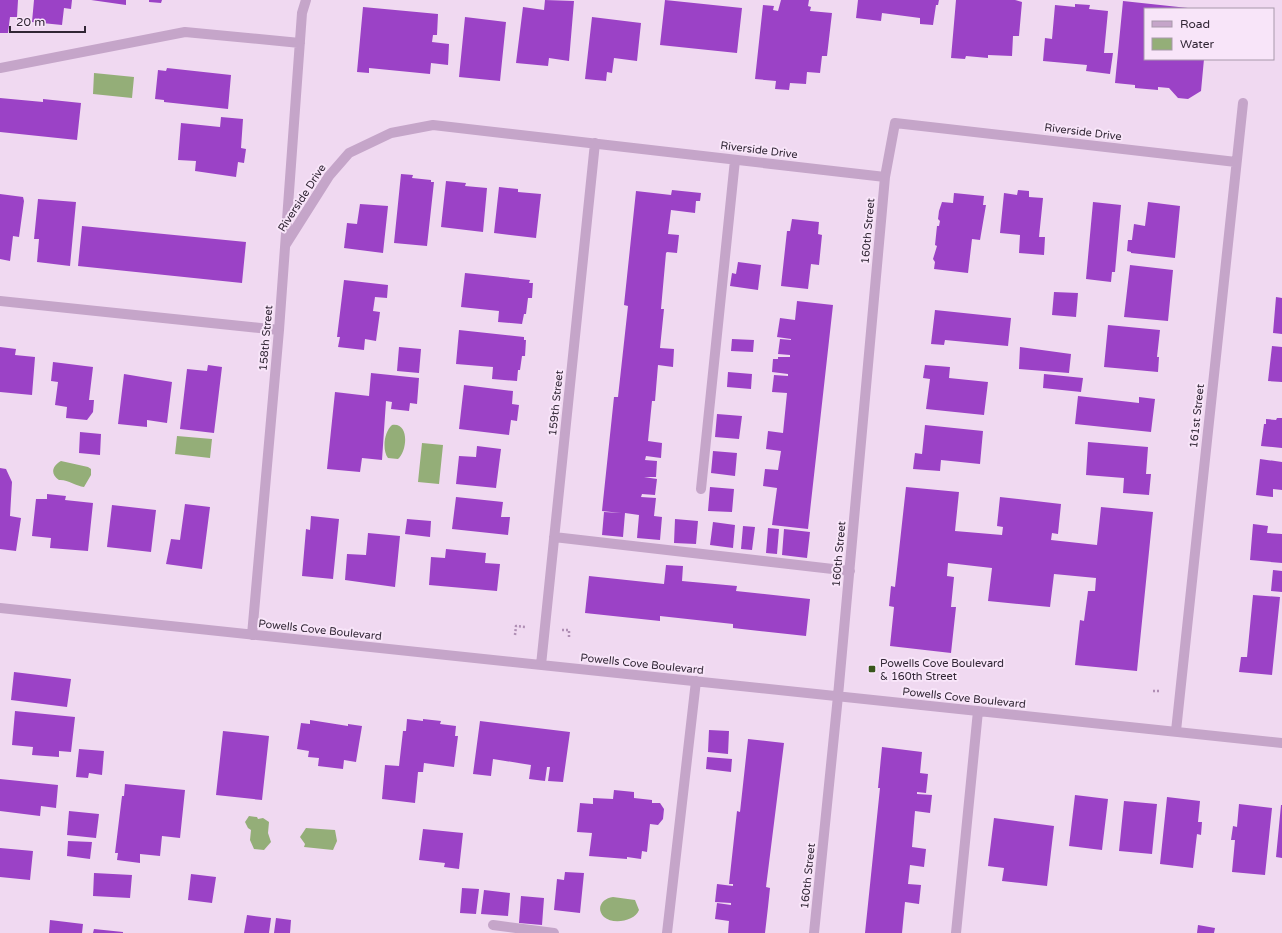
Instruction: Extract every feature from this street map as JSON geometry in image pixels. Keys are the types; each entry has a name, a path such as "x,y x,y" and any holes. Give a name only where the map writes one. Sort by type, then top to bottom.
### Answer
{"street":[{"name":"158th Street","path":"252,635 286,244 302,13 306,0"},
{"path":"0,68 185,32 300,43"},
{"name":"161st Street","path":"1176,732 1243,103"},
{"name":"Riverside Drive","path":"286,244 329,176 349,153 390,133 433,125 885,177 895,123 1236,162"},
{"name":"159th Street","path":"541,665 595,143"},
{"path":"701,489 735,160"},
{"name":"160th Street","path":"814,933 850,570 885,177"},
{"path":"0,301 279,330"},
{"path":"554,537 850,570"},
{"name":"Powells Cove Boulevard","path":"0,608 1282,743"},
{"path":"667,933 696,681"},
{"path":"956,933 978,711"},
{"path":"493,925 554,933"}],"path":[{"path":"515,634 516,626 526,627"},
{"path":"561,630 569,630 569,639"},
{"path":"1153,690 1160,691"}],"water":[{"path":"94,73 134,77 132,98 93,94"},
{"path":"392,425 398,425 402,428 405,438 403,450 398,459 388,458 385,450 387,432"},
{"path":"177,436 212,439 210,458 175,454"},
{"path":"422,443 443,445 439,484 418,482"},
{"path":"61,461 91,469 91,475 84,487 56,478 53,470"},
{"path":"249,816 257,817 258,819 263,818 269,822 268,833 271,842 264,850 254,849 250,840 251,830 245,822"},
{"path":"306,828 335,830 337,841 333,850 304,847 305,844 300,837"},
{"path":"613,897 635,900 639,910 637,914 623,921 613,921 604,917 600,910 601,904 606,899"}],"building":[{"path":"0,0 18,0 17,17 10,17 8,33 0,33"},
{"path":"34,0 72,0 71,9 64,8 62,25 32,22"},
{"path":"91,0 126,0 126,5"},
{"path":"149,0 162,0 161,3 149,2"},
{"path":"545,0 574,1 569,61 549,58 548,66 516,63 523,7 544,10"},
{"path":"665,0 742,8 737,53 660,45"},
{"path":"781,0 809,0 808,6 811,7 810,11 832,13 827,56 822,56 820,73 807,72 806,84 790,83 789,90 775,89 776,81 755,79 763,5 774,6 773,10 778,11"},
{"path":"858,0 939,0 938,5 936,5 933,25 920,24 920,18 882,13 881,21 856,18"},
{"path":"956,0 1015,0 1022,2 1019,36 1013,36 1012,56 988,55 988,58 966,56 965,59 951,58"},
{"path":"1123,1 1188,8 1144,8 1144,60 1204,60 1201,91 1188,99 1178,98 1169,88 1158,87 1158,90 1135,88 1135,85 1115,83"},
{"path":"1075,4 1090,5 1089,9 1108,11 1104,53 1113,53 1110,74 1086,71 1087,65 1043,61 1045,38 1052,39 1055,5 1075,7"},
{"path":"363,7 438,14 437,35 433,35 432,42 449,44 448,65 431,63 430,74 369,68 369,73 357,72"},
{"path":"465,17 506,22 500,81 459,77"},
{"path":"592,17 641,23 637,61 614,58 612,73 607,72 606,81 585,79"},
{"path":"167,68 231,75 228,109 164,102 164,100 155,99 158,70 166,71"},
{"path":"0,98 43,102 43,99 81,103 77,140 0,132"},
{"path":"221,117 243,119 241,148 246,149 244,163 238,162 236,177 195,171 196,161 178,160 181,123 220,127"},
{"path":"401,174 413,175 412,178 431,180 431,182 434,182 427,246 394,243"},
{"path":"446,181 466,183 465,186 487,188 483,232 441,227"},
{"path":"499,187 518,189 518,192 541,194 536,238 494,233"},
{"path":"672,190 701,193 700,201 696,201 695,213 671,210 668,234 679,235 677,253 666,253 661,309 664,309 660,348 674,349 673,367 658,365 655,401 652,401 648,441 662,443 661,458 646,456 645,460 657,461 656,477 644,477 657,479 655,495 642,494 641,497 656,498 654,516 662,517 660,540 637,538 639,515 625,513 623,537 602,535 604,512 621,513 602,511 614,397 618,397 628,306 624,305 636,191 671,195"},
{"path":"1018,190 1029,191 1029,197 1043,198 1039,237 1045,237 1044,255 1019,253 1020,235 1000,233 1004,193 1017,195"},
{"path":"954,193 984,196 983,205 986,205 980,240 972,239 968,273 934,269 935,262 933,259 937,246 935,245 937,226 939,226 940,221 938,219 939,211 942,202 953,203"},
{"path":"0,194 23,197 24,201 19,237 13,236 10,261 0,259"},
{"path":"38,199 76,202 70,266 37,262 39,239 34,239"},
{"path":"1093,202 1121,205 1115,272 1112,272 1111,282 1086,279"},
{"path":"1148,202 1180,206 1175,258 1131,253 1127,251 1128,240 1132,240 1134,224 1145,226"},
{"path":"360,204 388,206 383,253 344,248 347,223 357,224"},
{"path":"792,219 819,222 818,234 822,235 819,265 811,264 808,289 781,286 787,231 790,231"},
{"path":"82,226 246,242 242,283 78,266"},
{"path":"738,262 761,265 758,290 730,286 732,273 736,274"},
{"path":"1130,265 1173,270 1168,321 1124,317"},
{"path":"465,273 530,280 529,283 533,283 532,298 528,298 526,314 524,314 522,324 498,322 499,311 461,307"},
{"path":"344,280 388,285 387,298 375,297 373,311 380,312 376,341 365,339 364,350 338,347 340,337 337,337"},
{"path":"1054,292 1078,293 1076,317 1052,315"},
{"path":"1276,297 1282,298 1282,334 1273,333"},
{"path":"797,301 833,305 808,529 772,525 777,488 763,486 765,469 778,470 781,451 766,449 768,431 783,433 787,393 772,392 774,375 788,376 788,374 772,372 773,359 778,359 778,357 790,357 790,355 778,354 780,339 791,339 777,337 780,318 795,320"},
{"path":"935,310 1011,318 1008,346 945,340 944,345 931,344"},
{"path":"1108,325 1160,330 1157,357 1159,357 1158,372 1104,367"},
{"path":"459,330 524,337 524,340 526,340 525,356 522,356 517,381 492,379 493,367 456,364"},
{"path":"732,339 754,340 753,352 731,351"},
{"path":"1272,346 1282,347 1282,382 1268,381"},
{"path":"0,347 16,349 15,355 35,357 32,395 0,392"},
{"path":"399,347 421,349 419,373 397,371"},
{"path":"1020,347 1071,354 1069,373 1019,369"},
{"path":"53,362 93,367 89,400 94,400 93,412 87,420 66,418 67,407 55,405 58,382 51,381"},
{"path":"208,365 222,367 214,433 180,429 187,369 207,371"},
{"path":"925,365 950,367 949,378 988,382 984,415 926,409 930,379 923,378"},
{"path":"728,372 752,374 751,389 727,387"},
{"path":"371,373 419,378 417,404 410,403 409,411 391,409 392,402 386,401 382,460 362,458 360,472 327,469 335,392 369,396"},
{"path":"124,374 172,382 167,423 147,420 147,427 118,424"},
{"path":"1044,374 1083,378 1081,392 1043,388"},
{"path":"464,385 513,391 512,404 519,405 517,421 511,420 509,435 459,429"},
{"path":"1078,396 1139,403 1139,397 1155,399 1151,432 1075,424"},
{"path":"717,414 742,416 739,439 715,437"},
{"path":"1277,418 1282,418 1282,448 1261,446 1266,419 1276,420"},
{"path":"925,425 983,431 980,464 941,460 940,471 913,469 915,453 922,454"},
{"path":"80,432 101,434 100,455 79,453"},
{"path":"1088,442 1148,447 1146,474 1151,474 1149,495 1123,493 1124,478 1086,475"},
{"path":"477,446 501,449 496,488 456,484 459,456 476,457"},
{"path":"713,451 737,453 735,476 711,473"},
{"path":"1260,459 1282,462 1282,490 1273,489 1273,497 1256,495"},
{"path":"0,468 6,469 12,482 10,516 21,518 16,551 0,549"},
{"path":"710,487 734,489 732,512 708,511"},
{"path":"906,487 959,492 955,531 1002,535 1003,527 997,526 1000,497 1061,504 1058,534 1052,533 1051,540 1097,545 1101,507 1153,512 1137,671 1075,665 1080,620 1084,621 1088,591 1095,591 1096,578 1054,574 1050,607 988,601 992,568 948,563 947,576 954,577 951,607 956,607 951,653 890,646 894,607 889,606 891,586 895,587"},
{"path":"47,494 66,496 65,500 93,503 88,551 50,548 51,538 32,536 36,499 47,499"},
{"path":"456,497 503,502 501,517 510,517 508,535 452,529"},
{"path":"185,504 210,507 202,569 166,564 171,539 180,540"},
{"path":"112,505 156,510 151,552 107,547"},
{"path":"311,516 339,519 333,579 302,576 306,529 310,530"},
{"path":"407,519 431,521 430,537 405,534"},
{"path":"675,519 698,521 696,544 674,543"},
{"path":"713,522 735,525 733,548 710,545"},
{"path":"1253,524 1268,526 1267,533 1282,534 1282,563 1250,560"},
{"path":"743,526 755,527 752,550 741,549"},
{"path":"768,528 779,529 777,554 766,553"},
{"path":"784,529 810,532 807,558 782,555"},
{"path":"368,533 400,536 395,587 345,580 347,554 366,555"},
{"path":"446,549 486,553 485,563 500,564 497,591 429,585 431,557 445,558"},
{"path":"666,565 683,566 682,581 737,586 736,591 810,599 806,636 733,628 733,624 660,616 660,621 585,613 589,576 664,584"},
{"path":"1273,570 1282,571 1282,592 1271,591"},
{"path":"1253,595 1280,597 1272,675 1239,672 1241,657 1247,657"},
{"path":"14,672 71,679 67,707 11,700"},
{"path":"15,711 75,717 71,752 59,751 59,757 32,755 33,747 12,745"},
{"path":"407,719 441,721 440,724 456,726 455,736 458,736 454,767 424,763 423,772 418,772 415,803 382,799 385,765 399,766 403,731 406,731"},
{"path":"310,720 348,726 348,724 362,726 356,762 344,760 343,769 318,766 319,758 308,757 309,751 297,749 301,723 310,724"},
{"path":"480,721 570,732 563,782 548,781 550,767 547,767 545,781 529,779 531,765 493,759 491,776 473,774"},
{"path":"709,730 729,731 728,754 708,752"},
{"path":"223,731 269,736 262,800 216,795"},
{"path":"748,739 784,743 766,887 770,888 765,933 728,933 729,921 715,919 717,903 731,905 731,903 715,902 717,884 733,886 733,884 729,884 737,811 740,812"},
{"path":"882,747 922,752 920,773 928,774 926,793 917,792 917,794 932,795 930,813 915,811 912,847 926,849 924,867 910,865 908,884 921,885 919,904 905,902 902,933 865,933 880,788 878,788"},
{"path":"79,749 104,751 102,775 89,773 88,778 76,777"},
{"path":"707,757 732,759 731,772 706,769"},
{"path":"0,779 58,785 56,808 41,806 40,816 0,811"},
{"path":"125,784 185,790 180,838 162,836 160,856 140,854 140,863 117,860 118,853 115,853 122,796 124,796"},
{"path":"614,790 634,792 634,798 652,800 652,803 660,803 664,809 663,819 658,825 650,824 647,852 642,851 641,859 589,856 592,833 577,832 580,803 593,804 593,798 613,799"},
{"path":"1075,795 1108,799 1102,850 1069,846"},
{"path":"1167,797 1200,801 1198,822 1202,822 1201,835 1197,834 1193,868 1160,864"},
{"path":"1124,801 1157,804 1152,854 1119,851"},
{"path":"1239,804 1272,808 1265,875 1232,872 1235,840 1231,840 1233,826 1237,827"},
{"path":"1282,805 1282,858 1276,857"},
{"path":"69,811 99,814 96,838 67,835"},
{"path":"994,818 1054,826 1047,886 1002,881 1004,868 988,866"},
{"path":"423,829 463,833 459,869 444,867 445,863 419,860"},
{"path":"68,841 92,842 90,859 67,856"},
{"path":"0,848 33,851 30,880 0,877"},
{"path":"565,872 584,873 580,913 554,910 557,879 564,880"},
{"path":"94,873 132,875 130,898 93,896"},
{"path":"191,874 216,877 212,903 188,900"},
{"path":"462,888 479,889 476,914 460,913"},
{"path":"484,890 510,893 508,916 481,914"},
{"path":"521,896 544,898 542,925 519,923"},
{"path":"247,915 271,918 269,933 244,933"},
{"path":"276,918 291,920 290,933 274,933"},
{"path":"50,920 83,924 82,933 49,933"},
{"path":"1198,925 1215,928 1214,933 1197,933"},
{"path":"94,929 123,932 123,933 93,933"}],"place":[{"name":"Powells Cove Boulevard & 160th Street","path":"872,669"}]}
